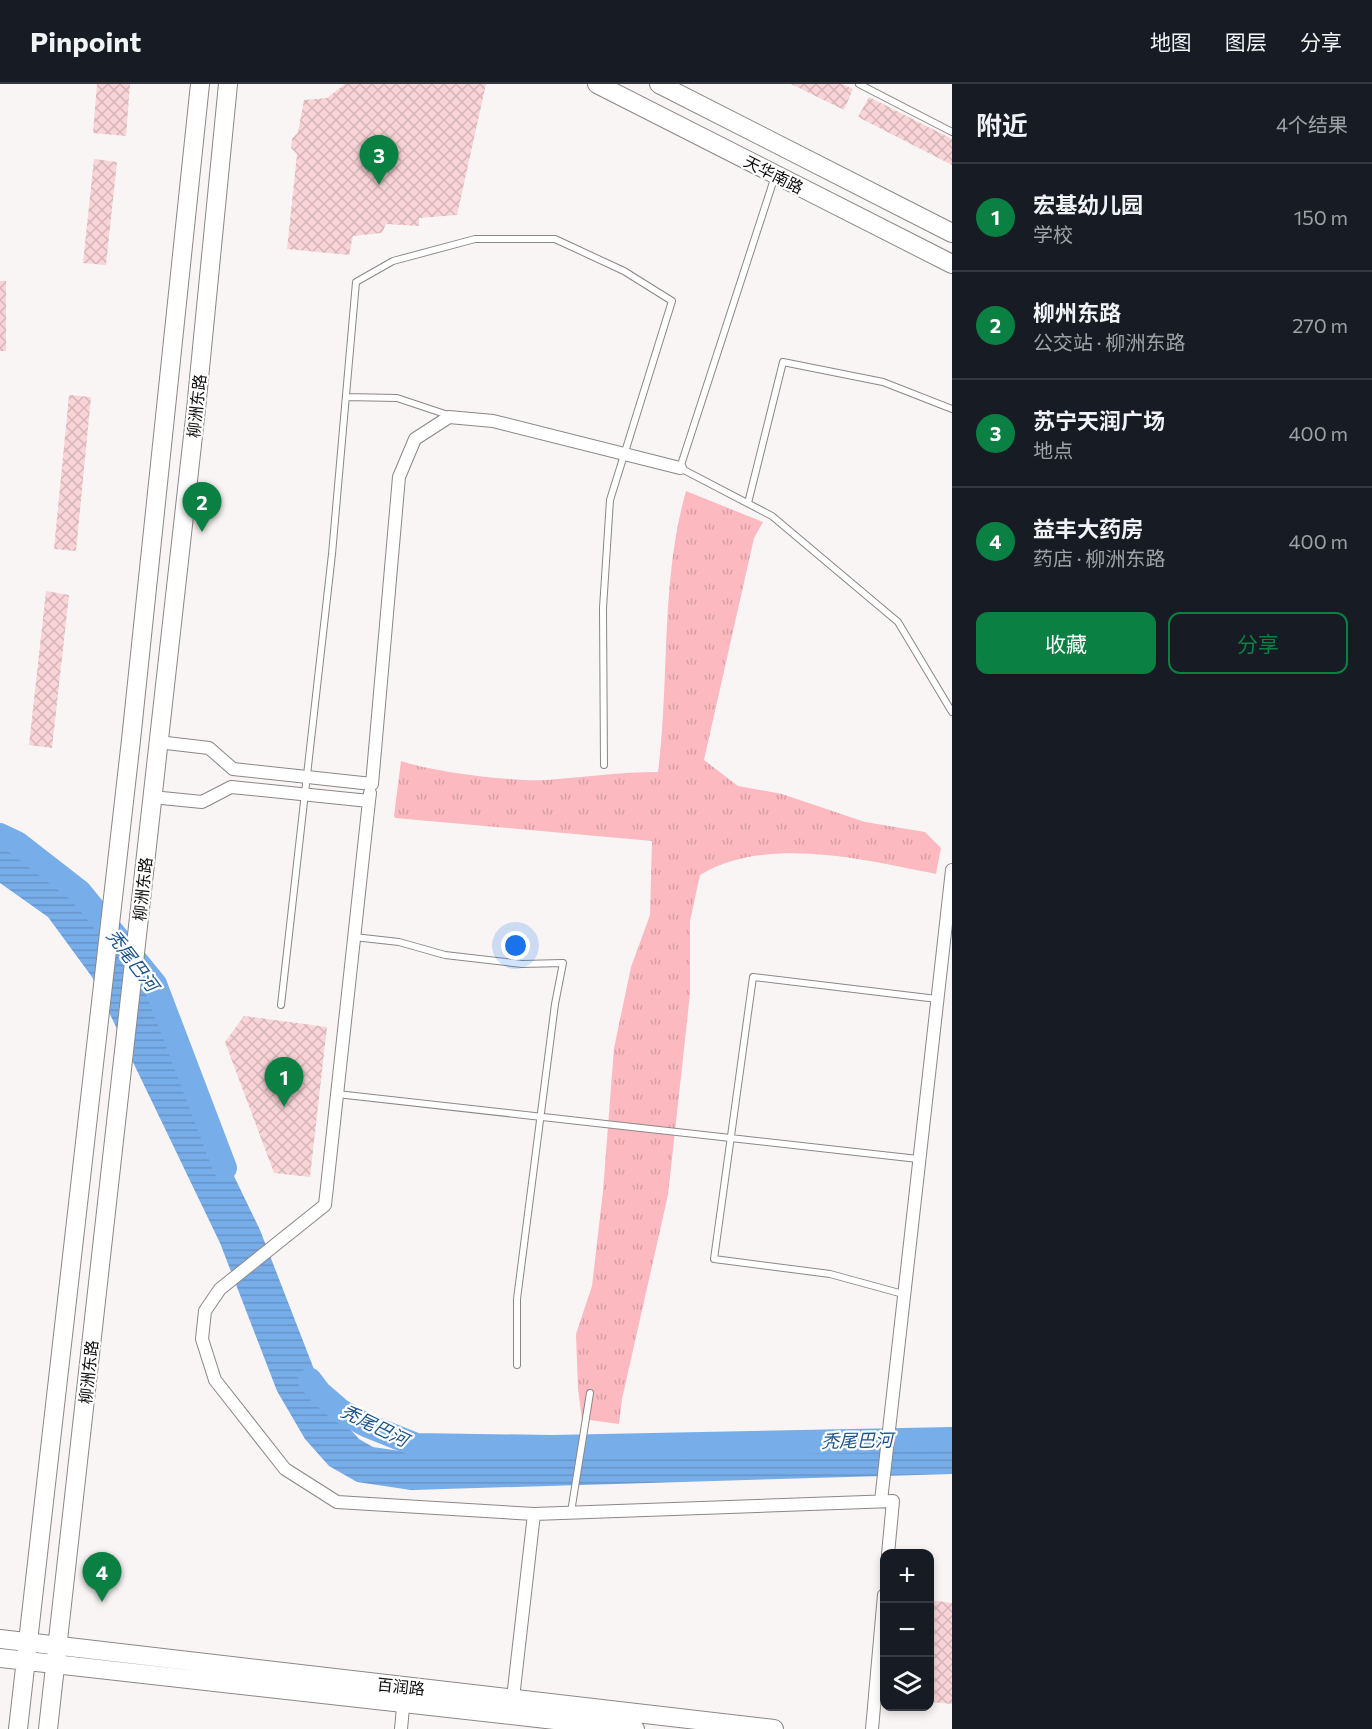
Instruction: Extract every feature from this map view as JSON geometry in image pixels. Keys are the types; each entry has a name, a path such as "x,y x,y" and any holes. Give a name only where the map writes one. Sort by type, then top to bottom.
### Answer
{"main road":[{"path":"192,173 200,84"},
{"path":"192,173 205,84"},
{"name":"柳洲东路","path":"48,1729 196,409 224,109 230,84"},
{"name":"天华南路","path":"597,84 952,264"},
{"name":"天华南路","path":"659,84 952,233"},
{"name":"柳洲东路","path":"18,1729 100,1010 114,864 131,740 192,173"},
{"name":"百润路","path":"0,1639 635,1729"},
{"name":"百润路","path":"0,1658 56,1666 405,1695 513,1698 774,1729"}],"street":[{"path":"680,468 494,421 449,417 416,439 399,477 372,784 325,1205 283,1241 220,1289 205,1311 202,1339 215,1380 285,1469 337,1502 534,1514 881,1495 893,1502 888,1549"},
{"path":"158,742 209,748 233,769 372,784"},
{"path":"152,797 202,802 231,787 369,801"},
{"path":"881,1495 952,870"},
{"path":"513,1698 534,1514"},
{"path":"872,1729 884,1603"},
{"path":"401,1729 405,1695"}],"lane":[{"path":"859,84 952,132"},
{"path":"775,175 680,468 772,516 898,622 952,712"},
{"path":"281,1005 346,397 356,282 393,261 475,239 555,239 624,271 672,301 610,500 603,608 604,765"},
{"path":"748,503 783,362 883,382 952,409"},
{"path":"346,397 397,398 457,418"},
{"path":"354,937 399,942 445,955 522,964 563,963 555,1004 517,1299 517,1365"},
{"path":"903,1294 830,1274 714,1259 753,977 937,999"},
{"path":"337,1094 918,1159"},
{"path":"571,1513 585,1412 590,1393"}],"green space":[{"path":"686,491 763,522 754,538 704,760 738,786 782,794 865,822 925,832 941,848 936,874 847,858 784,853 754,856 726,863 700,875 690,921 690,994 668,1195 622,1399 619,1424 582,1419 578,1389 576,1334 592,1286 603,1191 614,1048 631,967 650,915 652,841 395,818 394,816 401,761 452,772 532,780 658,772 672,560"}],"water":[{"path":"0,835 81,893 130,960 260,1230 317,1377 341,1419 359,1439 373,1447 414,1453 952,1438 952,1474 411,1490 357,1482 329,1466 305,1439 277,1391 220,1243 92,977 48,917 0,883"}],"building":[{"path":"97,84 130,84 126,136 93,133"},
{"path":"345,84 486,84 457,215 419,218 419,226 386,224 382,233 353,236 349,255 287,249 297,154 291,148 292,139 298,132 304,100 327,98"},
{"path":"791,84 842,84 853,89 844,110"},
{"path":"869,97 952,139 952,165 858,117"},
{"path":"94,159 117,162 106,265 83,263"},
{"path":"0,281 6,281 6,351 0,351"},
{"path":"69,395 91,397 76,551 54,549"},
{"path":"46,591 69,595 52,748 29,745"},
{"path":"244,1016 327,1027 310,1177 274,1173 225,1042"},
{"path":"934,1601 952,1603 952,1704 934,1702"}],"waterway":[{"name":"秃尾巴河","path":"0,835 17,843 80,892 155,984 225,1168"},
{"name":"秃尾巴河","path":"310,1380 319,1392 341,1411 366,1425 416,1445 552,1447 952,1439"}],"place":[{"name":"苏宁天润广场","path":"379,185"},
{"name":"柳州东路","path":"202,532"},
{"name":"宏基幼儿园","path":"284,1107"},
{"name":"益丰大药房","path":"102,1602"}]}
